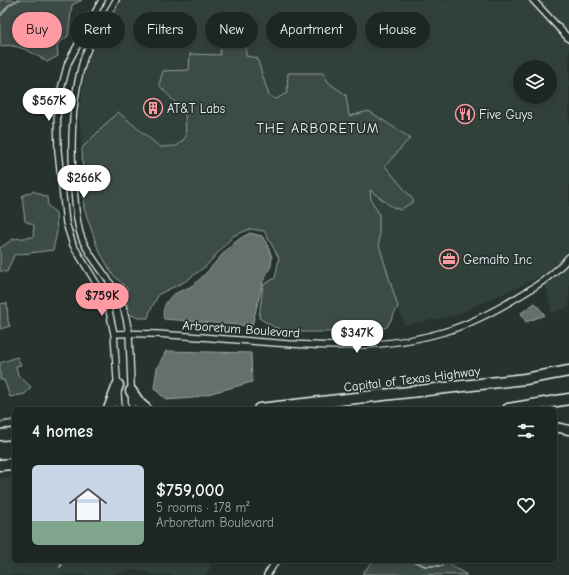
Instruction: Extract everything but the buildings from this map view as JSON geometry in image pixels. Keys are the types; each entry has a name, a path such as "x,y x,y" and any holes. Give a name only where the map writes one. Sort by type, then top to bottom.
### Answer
{"highway":[{"name":"Capital of Texas Highway","path":"300,407 569,371"},
{"path":"111,407 118,385"},
{"path":"131,391 144,407"},
{"path":"520,407 569,399"},
{"path":"0,435 12,434"},
{"path":"0,465 12,464"}],"street":[{"path":"102,0 68,63 57,104 58,151 66,223 73,245 101,291 108,306 114,334 119,407"},
{"path":"116,0 97,32 83,60 76,89 72,125 72,153 77,216 82,238 120,299 129,333 132,407"},
{"path":"533,0 569,39"},
{"name":"Arboretum Boulevard","path":"114,334 129,333 344,346 405,341 440,333 474,321 544,280 569,257"},
{"path":"557,427 569,430"},
{"path":"268,575 275,563"}],"shaded area":[{"path":"0,0 82,0 72,5 68,36 62,41 62,12 12,12 12,46 0,46"},
{"path":"120,0 569,0 569,307 552,313 543,275 454,316 404,325 379,245 379,214 371,200 370,190 389,205 413,201 385,166 410,138 349,116 346,95 329,83 322,73 276,99 269,96 264,81 221,55 159,85 185,113 186,137 177,146 160,147 118,112 82,148 79,112 87,62 93,48 125,48 125,12 112,12"},
{"path":"21,48 57,48 58,56 47,62"},
{"path":"220,48 246,48 246,56 257,58 269,96 276,99 287,93 288,73 323,73 329,83 346,95 349,116 369,111 410,138 385,166 414,201 400,210 389,205 370,190 371,200 379,214 379,245 398,307 387,327 371,332 292,332 274,327 259,318 263,285 275,278 279,258 264,231 250,229 233,236 206,266 186,281 159,294 148,318 138,318 127,313 127,288 113,275 98,249 84,208 82,148 118,112 160,147 177,146 186,137 185,113 159,85 163,71 189,70 190,54 220,55"},
{"path":"33,191 47,197 48,206 56,213 57,232 53,250 14,255 7,272 0,271 0,248 13,239 33,237 34,225 25,221 22,196"},
{"path":"250,233 262,236 272,257 271,266 263,281 252,326 164,319 164,309 171,297 193,285 227,250 241,238"},
{"path":"7,303 8,321 10,326 0,329 0,304"},
{"path":"535,303 545,315 526,322 521,313"},
{"path":"166,351 251,353 252,382 193,398 166,400 154,388 157,368"},
{"path":"17,357 21,365 16,366 18,375 31,387 25,394 10,397 4,380 0,380 0,363"},
{"path":"12,477 12,563 213,563 206,575 156,575 137,569 108,575 0,575 0,478"},
{"path":"371,563 450,563 450,565 467,575 362,574"}],"waterway":[{"path":"0,16 9,5 18,0"},
{"path":"0,422 12,420"},
{"path":"418,563 425,566 442,566"}],"place":[{"name":"AT&T Labs","path":"153,108"},
{"name":"Five Guys","path":"465,114"},
{"name":"Gemalto Inc","path":"449,259"}],"district":[{"name":"THE ARBORETUM","path":"318,128"}]}
